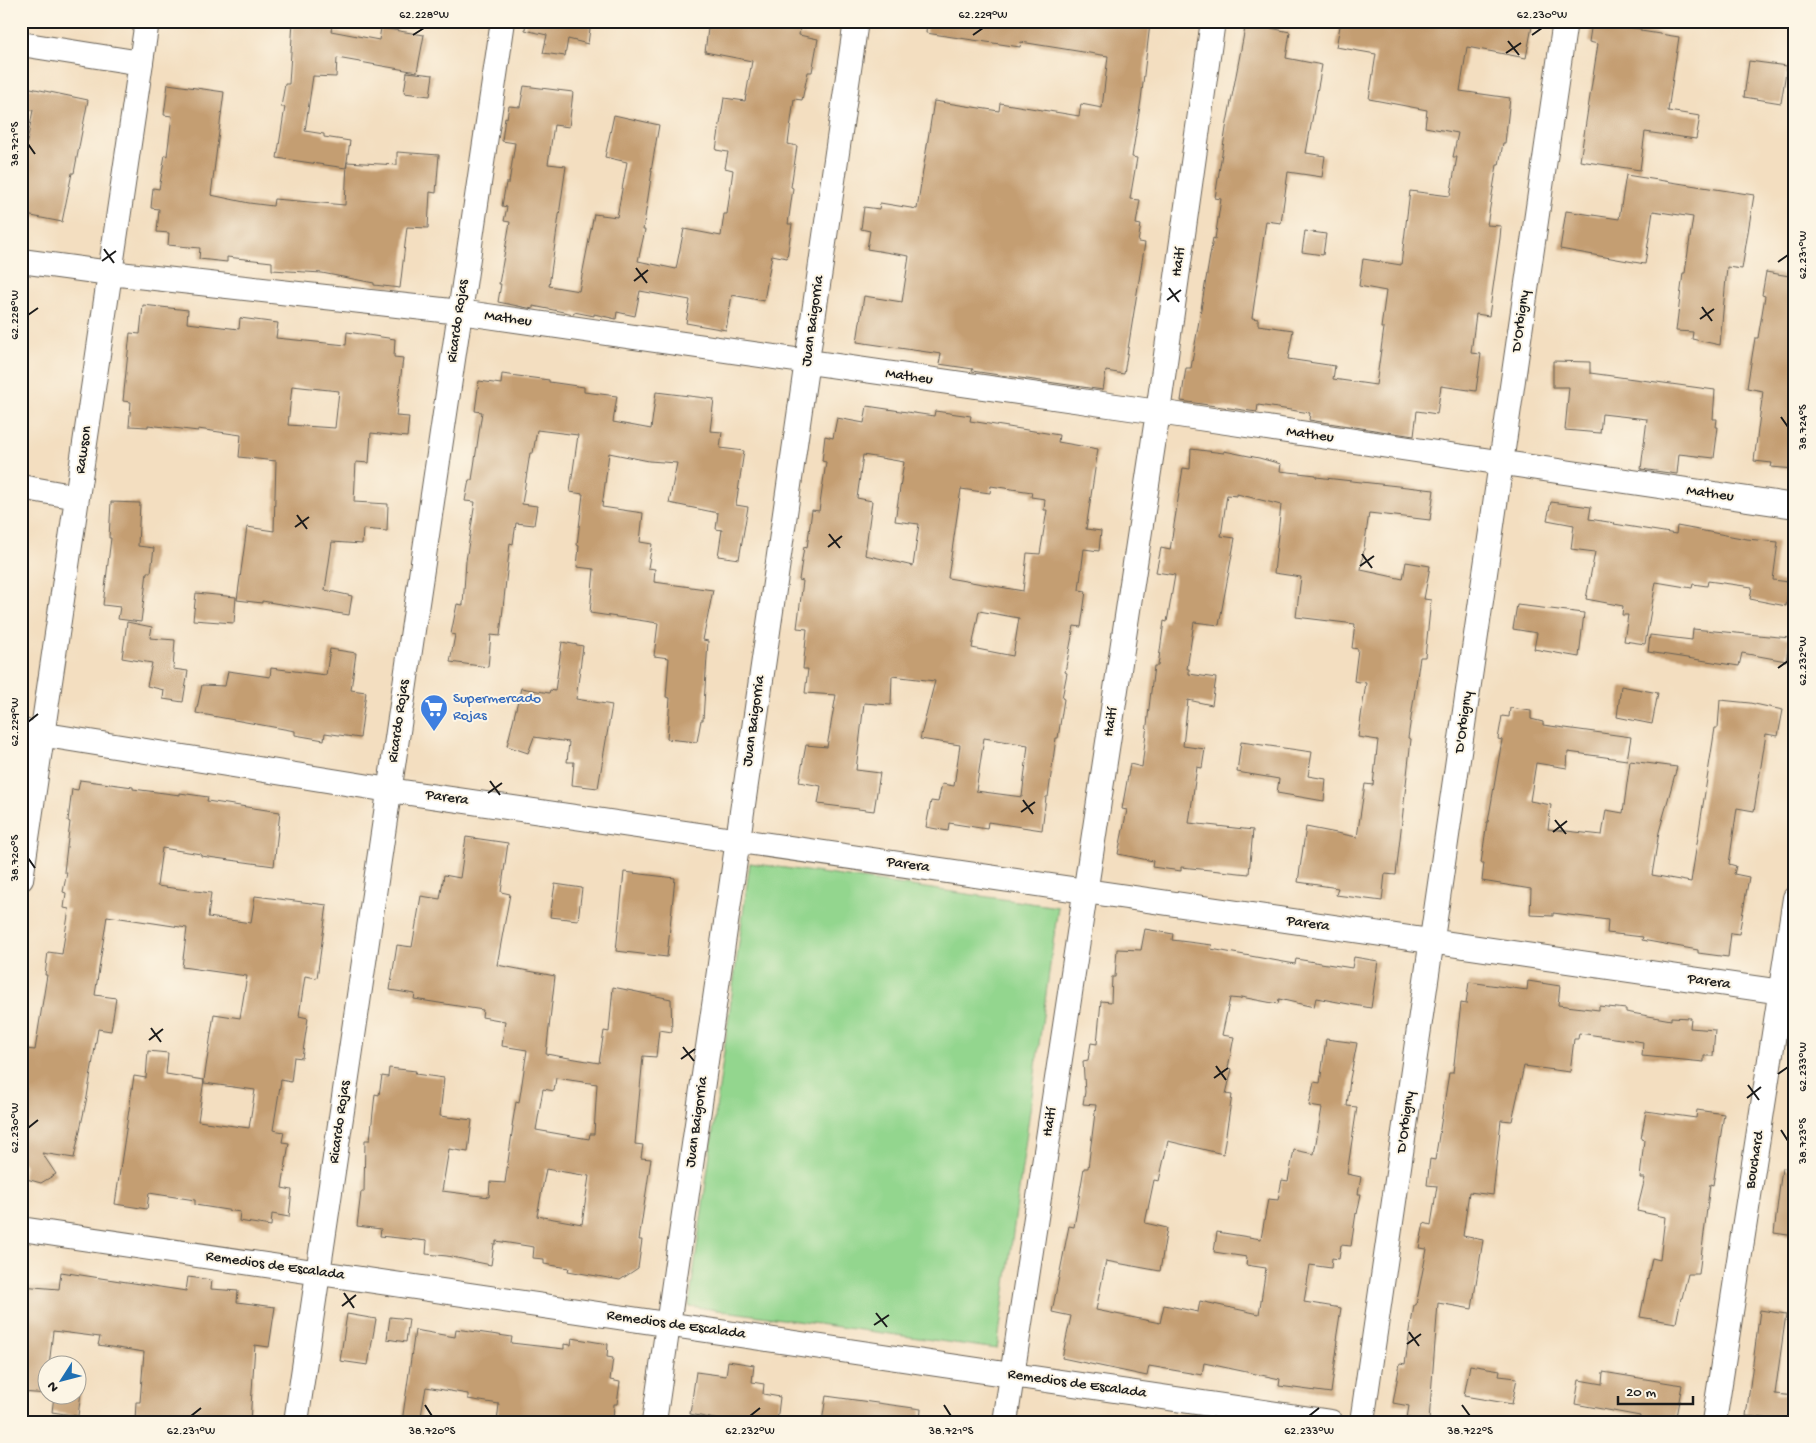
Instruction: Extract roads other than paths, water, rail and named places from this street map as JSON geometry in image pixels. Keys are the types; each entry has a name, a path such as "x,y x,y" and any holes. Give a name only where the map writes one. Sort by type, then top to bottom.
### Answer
{"street":[{"name":"Rawson","path":"21,879 32,733 77,497 147,21"},
{"name":"Ricardo Rojas","path":"296,1422 503,21"},
{"name":"Juan Baigorria","path":"654,1422 856,21"},
{"name":"Haití","path":"1004,1422 1158,412 1213,21"},
{"name":"D'Orbigny","path":"1362,1422 1565,21"},
{"path":"21,44 140,63"},
{"name":"Matheu","path":"21,261 110,273 460,312 1795,506"},
{"path":"21,487 77,497"},
{"name":"Parera","path":"32,733 389,790 1788,993"},
{"name":"Bouchard","path":"1714,1422 1788,993 1795,898"},
{"name":"Remedios de Escalada","path":"21,1229 1331,1422"}],"place":[{"name":"Supermercado Rojas","path":"434,732"}]}
